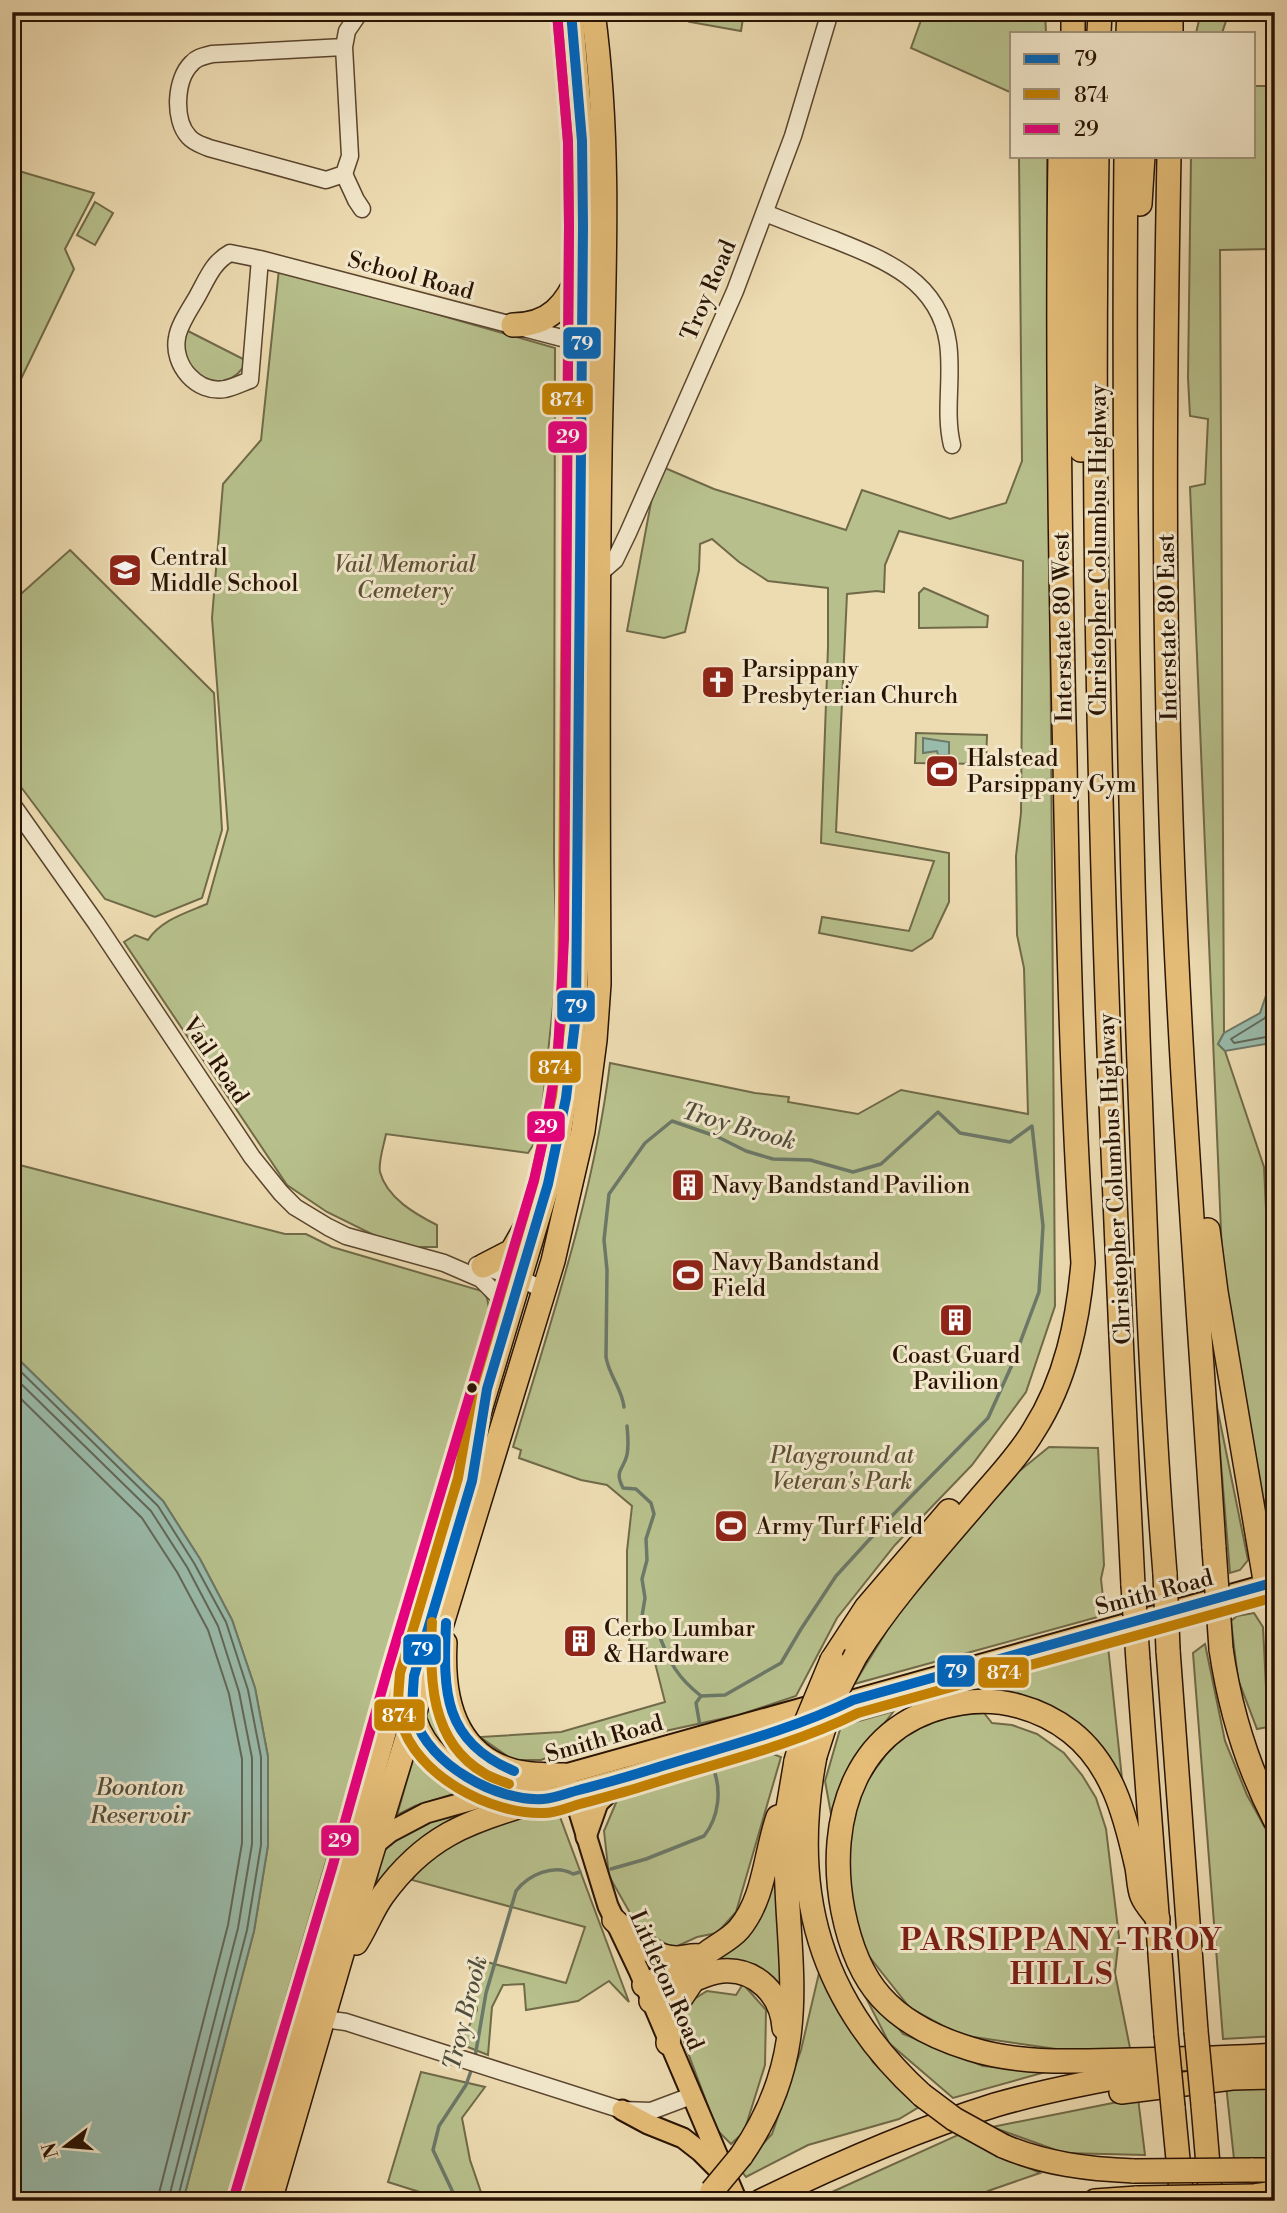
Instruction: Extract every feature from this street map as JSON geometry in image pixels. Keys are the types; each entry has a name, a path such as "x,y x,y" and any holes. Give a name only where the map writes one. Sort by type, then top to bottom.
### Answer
{"highway":[{"path":"247,2201 400,1676 520,1278 551,1169 567,1086 576,1001 582,141 570,12"},
{"path":"271,2201 338,1968 553,1261 583,1131 599,984 599,478 604,208 602,122 593,12"},
{"path":"1062,12 1062,32"},
{"path":"1073,12 1073,32"},
{"path":"1099,32 1100,12"},
{"path":"1128,32 1129,12"},
{"path":"1150,32 1151,12"},
{"path":"1171,12 1171,32"},
{"name":"Interstate 80 West","path":"805,1759 856,1655 894,1600 1028,1439 1060,1378 1076,1323 1083,1263 1067,884 1062,662 1058,290 1060,158"},
{"path":"1076,158 1083,566 1096,612"},
{"name":"Christopher Columbus Highway","path":"1097,158 1096,612 1106,1021 1133,1585 1166,2034 1182,2201"},
{"name":"Christopher Columbus Highway","path":"1126,158 1124,404 1132,884 1156,1457 1196,2031 1211,2201"},
{"path":"1124,404 1137,380 1143,158"},
{"name":"Interstate 80 East","path":"1169,158 1166,637 1172,851 1185,1097 1221,1649 1227,1689 1239,1735 1275,1820"},
{"path":"513,325 531,325 548,315 567,298 581,269"},
{"path":"580,343 588,348 592,374 592,416 599,478"},
{"path":"1185,1097 1198,1131 1216,1292 1249,1491 1273,1586"},
{"path":"483,1266 503,1257 516,1245 551,1169"},
{"path":"1081,1224 1071,1265 1064,1322 1047,1377 1025,1420 998,1455 881,1588 852,1626 832,1660 810,1710 805,1759 805,1861 810,1902 820,1941 844,1998 865,2032 892,2065 922,2095 962,2124 1003,2146 1051,2162 1090,2168 1134,2171 1275,2170"},
{"path":"487,1389 472,1481 414,1676 414,1717 422,1736 443,1760 474,1781 515,1797 546,1799"},
{"path":"1249,1491 1262,1520 1275,1535"},
{"path":"447,1608 445,1690 451,1712 462,1732 480,1753 498,1765 566,1784"},
{"path":"1158,1919 1142,1897 1130,1837 1109,1777 1080,1740 1057,1722 1041,1714 1007,1703 969,1701 952,1704 917,1717 887,1737 874,1750 862,1765 846,1798 838,1858 846,1922 859,1963 868,1979 879,1995 904,2018 952,2043 972,2050 1010,2057 1085,2061 1275,2055"},
{"path":"648,1993 730,1939 751,1911 760,1887 773,1832 805,1759"},
{"path":"714,2191 754,2138 774,2100 786,2057 793,2011 785,1860 787,1814 805,1759"},
{"path":"338,1968 384,1894 425,1850 471,1821 546,1799"},
{"path":"614,1920 642,1946 656,1954 674,1958 702,1956"},
{"path":"648,1993 691,1983 722,1971 739,1972 762,1983 779,2003 783,2017 784,2031 774,2100"},
{"path":"668,2043 673,2010 691,1983"},
{"path":"761,2201 847,2161 939,2124 1053,2090 1232,2058"},
{"path":"939,2124 985,2120 1143,2089 1232,2078 1275,2077"},
{"path":"1208,2161 1225,2201"},
{"path":"1095,2201 1265,2196"}],"main road":[{"name":"Smith Road","path":"345,1872 376,1843 426,1813 500,1793 626,1777 816,1718 853,1700 1273,1586"},
{"name":"Smith Road","path":"546,1799 566,1784 816,1702 853,1700"},
{"path":"586,1838 598,1803 612,1787 626,1777"},
{"name":"Littleton Road","path":"566,1784 579,1812 614,1920 691,2096 714,2191 737,2201"},
{"path":"622,2110 691,2144 714,2191"}],"street":[{"path":"360,12 347,32 344,47 350,156 344,174 362,209"},
{"name":"Troy Road","path":"600,573 615,560 628,533 735,291 793,136 830,12"},
{"path":"344,47 199,57 184,76 178,109 181,124 189,137 209,148 326,180 344,174"},
{"path":"765,212 887,261 924,292 940,317 948,342 948,429 951,445"},
{"name":"School Road","path":"260,259 250,380 224,389 214,389 197,382 180,364 176,340 218,260 230,253 260,259 580,343"},
{"name":"Vail Road","path":"12,804 92,917 252,1157 281,1193 304,1212 346,1236 444,1263 481,1279 498,1296 501,1314 500,1346"},
{"name":"Vail Road","path":"444,1263 483,1266 520,1278 543,1290"},
{"path":"324,2019 346,2022 622,2110 651,2111 691,2096"}],"green space":[{"path":"703,12 744,12 741,31 690,22"},
{"path":"924,12 1045,12 1046,32 1010,32 1010,92 911,48"},
{"path":"1201,12 1229,12 1222,32 1196,32"},
{"path":"1256,86 1275,86 1275,249 1220,250 1224,1033 1218,1044 1225,1051 1264,1167 1275,1398 1275,1510 1260,1497 1223,1279 1190,487 1205,484 1208,419 1190,416 1188,378 1191,158 1256,158"},
{"name":"Playground at Veteran's Park","path":"1019,158 1047,158 1055,1306 1026,1392 972,1465 895,1545 837,1618 796,1696 739,1715 610,1743 581,1752 563,1751 541,1760 513,1760 480,1737 561,1732 665,1702 654,1659 644,1646 629,1641 631,1628 627,1622 627,1551 632,1506 607,1485 581,1480 519,1458 521,1450 513,1447 570,1257 593,1161 610,1063 755,1093 789,1097 788,1102 858,1114 901,1090 1028,1114 1024,968 1017,935 1016,856 1021,813 1023,561 899,531 885,565 884,592 847,594 836,832 949,853 949,902 932,938 912,951 819,933 822,917 909,931 934,861 821,843 828,588 768,581 739,562 712,539 700,544 699,570 685,632 664,638 627,631 658,465 714,489 846,530 862,490 950,519 1006,503 1022,461"},
{"path":"12,169 94,193 65,249 74,269 21,379 12,383"},
{"path":"95,202 113,213 95,245 77,235"},
{"name":"Vail Memorial Cemetery","path":"279,269 555,348 554,858 557,969 539,1136 528,1153 386,1134 380,1163 384,1181 403,1204 437,1225 437,1247 398,1247 327,1212 287,1185 124,942 135,935 148,940 167,922 207,904 228,829 212,618 223,484 261,440"},
{"path":"186,330 247,361 237,374 226,380 214,381 203,377 193,370 186,359 183,345"},
{"path":"70,550 214,693 222,830 202,898 155,917 105,899 12,775 12,602"},
{"path":"924,588 988,616 987,627 919,628 919,593"},
{"path":"916,733 987,735 986,764 915,763"},
{"path":"12,1163 285,1234 306,1234 332,1247 482,1291 487,1298 489,1308 287,1994 232,2201 183,2201 254,1931 268,1845 268,1757 255,1688 232,1620 200,1559 163,1501 12,1353"},
{"path":"1216,1402 1248,1560 1240,1570 1230,1573"},
{"path":"1049,1447 1098,1448 1104,1565 1101,1579 1105,1615 854,1684 896,1616 1012,1477"},
{"path":"1254,1613 1263,1627 1268,1727 1257,1729 1238,1679 1231,1621 1237,1616"},
{"path":"1205,1644 1225,1741 1247,1795 1275,1846 1275,2036 1223,2039 1193,1653"},
{"path":"1108,1646 1123,1788 1056,1713 930,1701 957,1683"},
{"path":"433,1689 436,1689 504,1779 494,1782 484,1778 441,1747 425,1718"},
{"path":"894,1711 856,1759 831,1814 825,1781 841,1726"},
{"path":"984,1713 992,1723 1012,1725 1037,1734 1064,1753 1096,1798 1106,1829 1119,1937 1115,1973 1130,2048 1098,2051 1056,2049 960,2035 910,2008 868,1955 846,1893 851,1801 895,1743 936,1717"},
{"path":"419,1748 470,1789 415,1806 397,1815 416,1749"},
{"path":"762,1750 781,1757 736,1912 717,1933 697,1937 673,1948 638,1927 609,1876 604,1831 618,1798 656,1783"},
{"path":"479,1809 375,1889 383,1856 394,1840 430,1822"},
{"path":"527,1815 560,1817 629,2002 609,1981 578,2001 526,2010 524,1984 503,1985 492,2007 488,2055 460,2044 477,2010 468,1957 566,1983 585,1927 412,1880 422,1867 449,1847"},
{"path":"776,1873 784,1994 766,1978 661,1983 717,1958"},
{"path":"850,1966 903,2034 983,2066 1049,2071 953,2098 889,2043"},
{"path":"819,1973 873,2062 919,2107 899,2119 808,2145 746,2177 740,2169 772,2134 801,2050"},
{"path":"743,1984 766,2010 765,2065 744,2132 731,2144 717,2130 679,2029 688,2003 707,1991 736,1995"},
{"path":"421,2072 485,2087 462,2118 470,2160 484,2201 448,2201 388,2182"},
{"path":"1226,2085 1275,2085 1275,2159 1234,2159"},
{"path":"1138,2098 1145,2155 1064,2153 992,2127"},
{"path":"960,2134 1040,2173 988,2191 976,2201 812,2201"}],"water":[{"path":"923,738 949,742 949,755 938,755 937,751 923,753"},
{"path":"1275,980 1275,1078 1271,1052 1265,1044 1225,1051 1218,1044 1224,1033 1260,1013 1269,987"},
{"name":"Boonton Reservoir","path":"12,1353 163,1501 200,1559 232,1620 255,1688 268,1757 268,1845 254,1931 183,2201 12,2201"}],"waterway":[{"name":"Troy Brook","path":"624,1407 606,1357 607,1270 604,1240 609,1194 645,1143 672,1121 773,1159 810,1160 853,1172 881,1164 938,1112 960,1133 1010,1142 1032,1126 1043,1226 1039,1292 1011,1367 988,1418 836,1576 781,1663 725,1695 701,1696"},
{"name":"Troy Brook","path":"627,1426 628,1451 619,1474 620,1482 623,1488 636,1489 651,1503 654,1514 646,1539 647,1560 642,1579 645,1598 640,1628 659,1635 675,1669 701,1696 696,1703 700,1726"},
{"name":"Troy Brook","path":"611,1869 646,1859 704,1836 718,1803 718,1785 713,1768"},
{"name":"Troy Brook","path":"475,2057 486,1993 516,1891 527,1880 542,1872 580,1872"},
{"name":"Troy Brook","path":"457,2201 433,2150 439,2126 466,2085 472,2068"}],"transit line":[{"name":"79","path":"571,12 582,141 583,226 576,1014 566,1098 548,1184 487,1389 472,1481 414,1676 413,1708 422,1735 449,1765 467,1777 505,1794 543,1799 751,1739 803,1722 853,1700 1275,1582"},
{"name":"874","path":"557,13 568,142 569,226 562,1013 552,1096 534,1181 474,1385 458,1478 400,1673 399,1709 409,1741 438,1774 479,1799 523,1812 553,1812 780,1744 858,1713 1275,1597"},
{"name":"29","path":"234,2197 534,1180 558,1052 564,939 569,226 568,142 557,13"},
{"name":"874","path":"432,1622 433,1686 443,1726 466,1760 487,1775 509,1784"},
{"name":"79","path":"446,1623 445,1671 452,1712 460,1729 473,1745 491,1759 514,1771"}],"place":[{"name":"Central Middle School","path":"125,570"},
{"name":"Parsippany Presbyterian Church","path":"718,682"},
{"name":"Halstead Parsippany Gym","path":"942,771"},
{"name":"Navy Bandstand Pavilion","path":"688,1185"},
{"name":"Navy Bandstand Field","path":"688,1275"},
{"name":"Coast Guard Pavilion","path":"956,1320"},
{"name":"Army Turf Field","path":"731,1526"},
{"name":"Cerbo Lumbar & Hardware","path":"580,1641"}],"district":[{"name":"PARSIPPANY-TROY HILLS","path":"1062,1958"}]}
